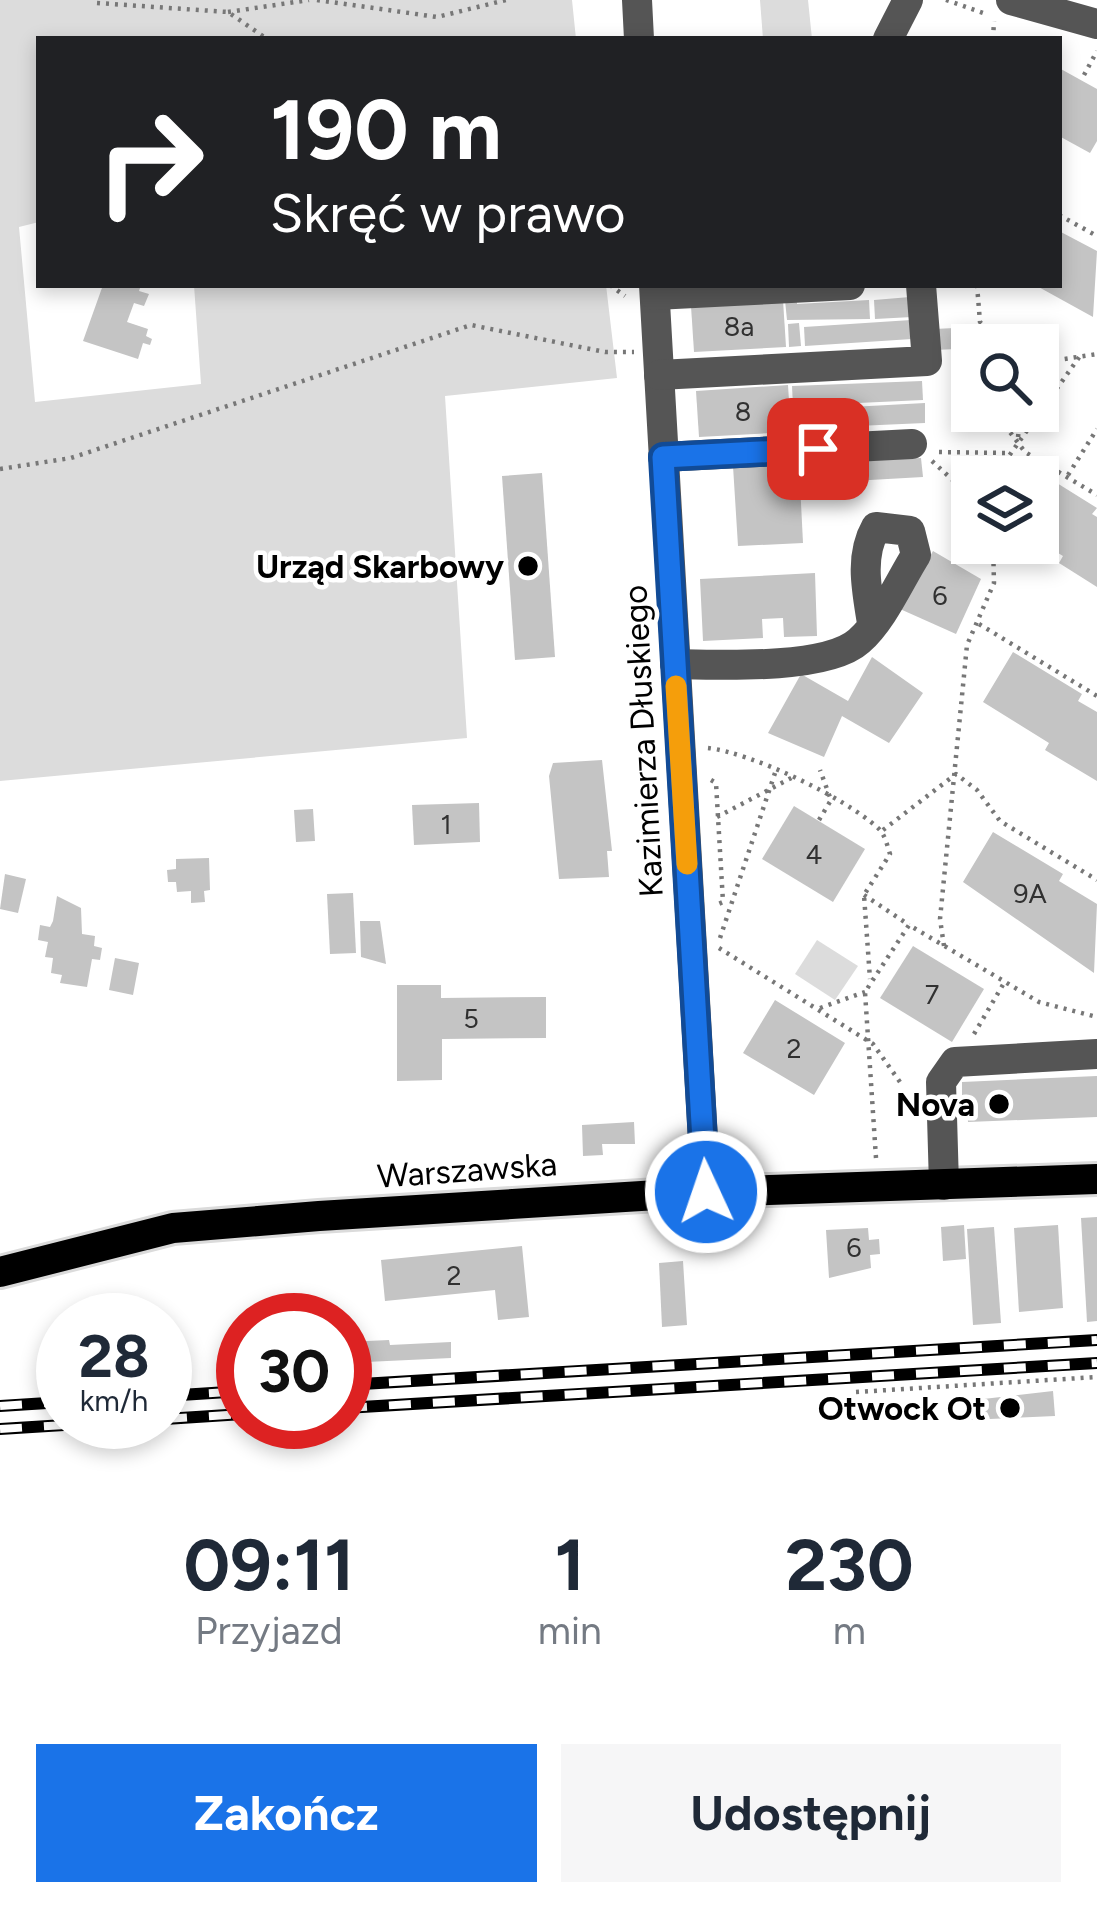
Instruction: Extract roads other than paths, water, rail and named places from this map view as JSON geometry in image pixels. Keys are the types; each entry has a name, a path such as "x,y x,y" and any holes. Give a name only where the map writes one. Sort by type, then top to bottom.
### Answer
{"main road":[{"name":"Warszawska","path":"0,1272 173,1228 706,1192 1097,1179"}],"street":[{"path":"638,0 640,36"},
{"path":"890,36 908,0"},
{"path":"1003,8 1097,24"},
{"path":"654,290 732,288"},
{"path":"658,363 927,362 921,288"},
{"name":"Kazimierza Dłuskiego","path":"654,290 706,1192"},
{"path":"663,457 912,444"},
{"path":"675,664 817,659 851,648 872,623"},
{"path":"944,1185 941,1082 948,1067 961,1062 1097,1054"}],"railway":[{"path":"372,1383 1097,1340"},
{"path":"372,1406 1097,1363"},
{"path":"192,1394 216,1393"},
{"path":"0,1406 36,1404"},
{"path":"192,1417 216,1416"},
{"path":"0,1429 36,1427"}],"place":[{"name":"Urząd Skarbowy","path":"528,566"},
{"name":"Nova","path":"999,1104"},
{"name":"Otwock Ot","path":"1010,1408"}]}
